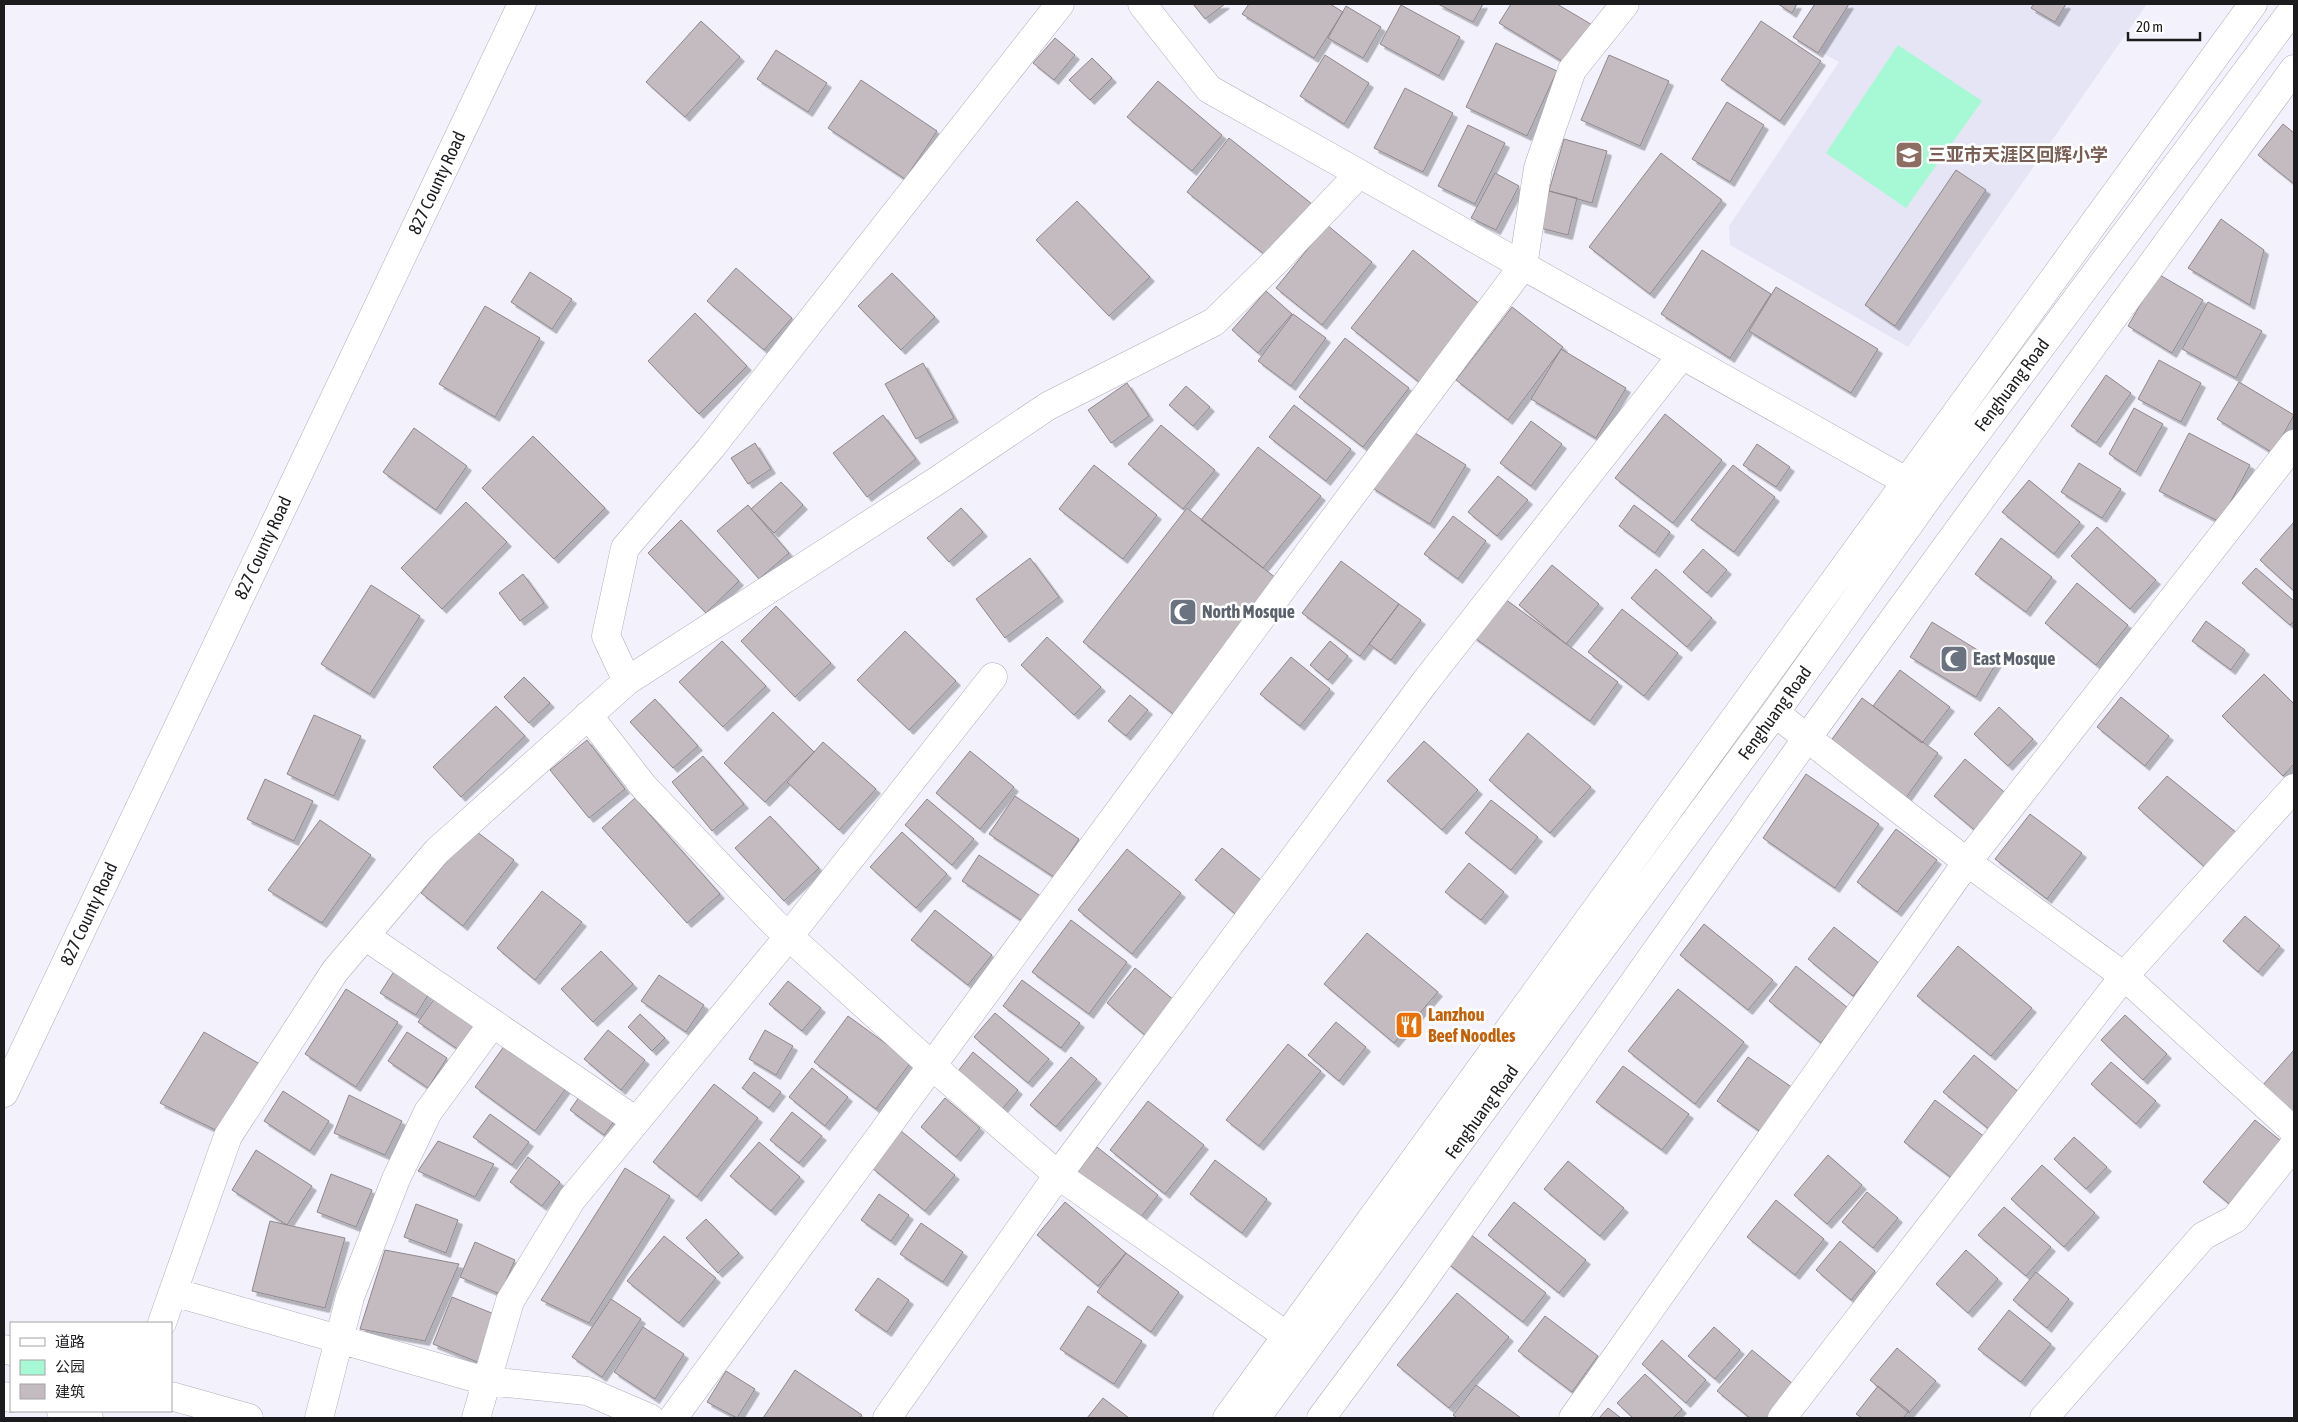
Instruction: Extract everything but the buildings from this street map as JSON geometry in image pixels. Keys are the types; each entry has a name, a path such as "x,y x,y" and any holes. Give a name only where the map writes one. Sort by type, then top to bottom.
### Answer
{"main road":[{"name":"827 County Road","path":"4,1093 522,4"},
{"path":"626,681 606,636 625,548 716,441 1060,4"},
{"path":"1142,4 1209,88 1930,495"},
{"path":"673,1418 931,1065 1523,266 1538,168 1572,70 1625,4"},
{"name":"Fenghuang Road","path":"1227,1418 2253,4"},
{"name":"Fenghuang Road","path":"1256,1418 1775,713 1930,495 2294,8"},
{"path":"1321,1418 1414,1293 1807,738 2294,69"},
{"path":"162,1322 228,1136 335,971 437,851 626,681 938,480 1048,406 1214,322 1359,174"},
{"path":"887,1418 1058,1175 1425,682 1682,355"},
{"path":"1573,1418 1967,862 2294,444"},
{"path":"476,1418 510,1301 572,1199 789,936 993,677"},
{"path":"1775,713 1967,862 2124,976 2294,1131"},
{"path":"588,715 644,788 789,936 931,1065 1058,1175 1287,1336"},
{"path":"1782,1418 2124,976 2294,788"},
{"path":"365,936 636,1121"},
{"path":"319,1418 350,1297 396,1179 428,1112 493,1023"},
{"path":"2044,1418 2203,1236 2235,1219 2294,1145"},
{"path":"173,1292 339,1341 486,1381 587,1391 650,1418"},
{"path":"172,1396 249,1418"},
{"path":"65,1412 90,1418"}],"shaded area":[{"name":"三亚市天涯区回辉小学","path":"1814,4 2147,4 1908,347 1730,245 1729,226 1839,62 1793,37"}],"green space":[{"path":"1898,45 1982,101 1906,208 1826,153"}],"place":[{"name":"三亚市天涯区回辉小学","path":"1909,155"},
{"name":"North Mosque","path":"1183,612"},
{"name":"East Mosque","path":"1954,659"},
{"name":"Lanzhou Beef Noodles","path":"1409,1025"}]}
